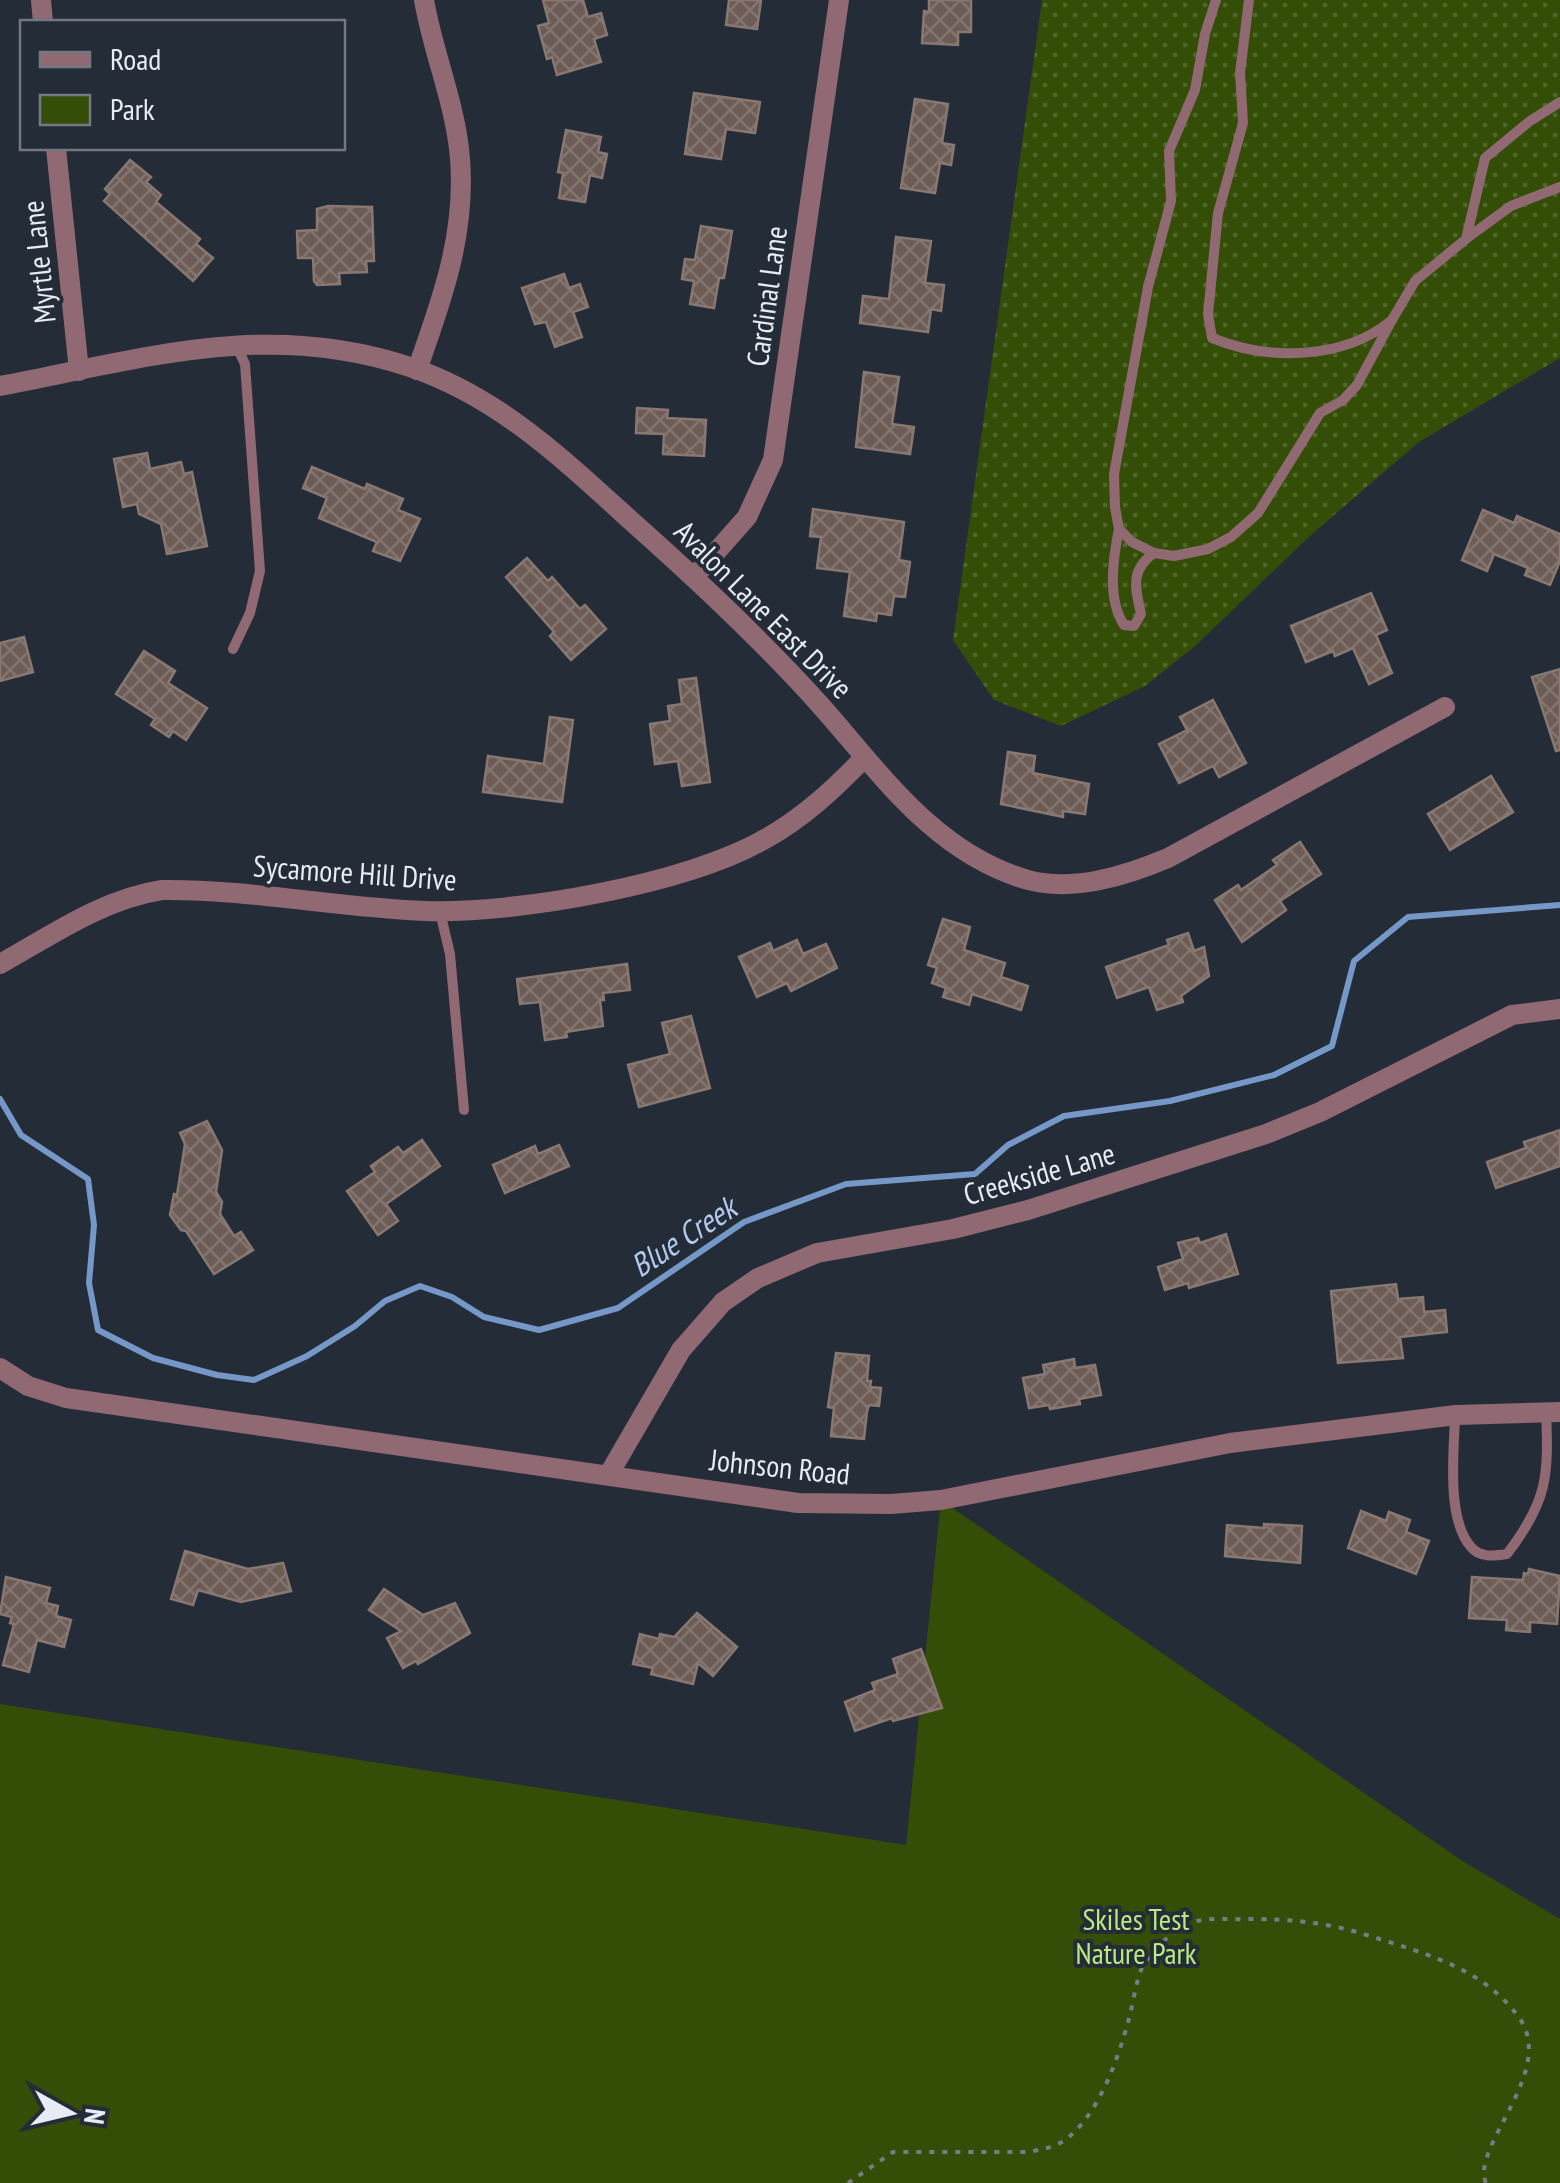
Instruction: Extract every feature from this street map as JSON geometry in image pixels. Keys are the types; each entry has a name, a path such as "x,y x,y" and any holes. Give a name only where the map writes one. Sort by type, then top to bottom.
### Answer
{"street":[{"path":"417,370 453,261 460,210 456,136 424,0"},
{"name":"Cardinal Lane","path":"694,577 746,517 773,460 839,0"},
{"name":"Myrtle Lane","path":"56,150 80,370"},
{"name":"Avalon Lane East Drive","path":"0,386 236,344 322,346 366,354 468,392 534,434 694,577 786,668 904,803 962,848 1024,879 1072,884 1127,872 1188,849 1445,706"},
{"name":"Sycamore Hill Drive","path":"0,964 96,910 162,890 440,911 594,893 721,860 790,824 834,789 864,758"},
{"name":"Creekside Lane","path":"609,1474 681,1350 723,1302 758,1278 817,1253 953,1229 1028,1210 1266,1134 1320,1112 1512,1015 1560,1009"},
{"name":"Johnson Road","path":"0,1368 28,1386 66,1398 798,1502 892,1504 941,1500 1230,1444 1456,1415 1553,1412"}],"lane":[{"path":"1154,553 1141,562 1134,574 1142,614 1134,626 1124,625 1116,613 1114,586 1113,557 1120,530 1114,507 1114,474 1148,287 1171,201 1169,151 1195,90 1216,0"},
{"path":"1249,0 1240,73 1243,124 1218,213 1208,314 1212,338 1232,346 1311,354 1348,344 1380,330 1392,320"},
{"path":"1466,239 1485,158 1530,120 1560,102"},
{"path":"1120,530 1132,542 1154,553 1174,556 1208,549 1231,537 1258,512 1320,414 1357,384 1415,281 1512,206 1560,187"},
{"path":"232,648 250,614 260,571 245,364 236,344"},
{"path":"440,911 450,954 464,1110"},
{"path":"1456,1415 1453,1488 1462,1528 1471,1549 1488,1557 1507,1554 1532,1522 1544,1488 1553,1412"}],"path":[{"path":"848,2183 893,2152 1028,2152 1049,2148 1070,2136 1092,2107 1110,2072 1142,1969 1173,1932 1199,1920 1285,1919 1333,1924 1460,1966 1502,1999 1522,2022 1528,2047 1522,2082 1484,2160 1486,2183"}],"green space":[{"path":"1042,0 1560,0 1560,358 1419,442 1312,534 1194,647 1145,686 1061,726 994,700 953,640"},
{"name":"Skiles Test Nature Park","path":"941,1500 1461,1860 1560,1919 1560,2183 0,2183 0,1704 906,1845"}],"building":[{"path":"543,0 583,0 588,17 601,13 607,35 594,39 601,62 557,75 552,57 547,59 538,26 549,23"},
{"path":"729,0 761,0 757,29 726,25"},
{"path":"929,0 971,0 971,32 958,32 958,45 922,43 924,11 929,12"},
{"path":"694,93 760,102 755,133 726,129 721,159 685,154"},
{"path":"915,99 948,104 942,143 954,145 951,165 940,163 935,193 901,188"},
{"path":"566,130 601,137 598,152 607,154 602,178 590,175 585,202 559,198 563,173 558,172"},
{"path":"130,160 151,177 146,182 161,195 156,202 200,239 196,244 213,258 193,281 104,201 110,194 105,189"},
{"path":"372,207 374,261 366,261 367,272 339,273 340,284 317,285 313,258 298,258 297,231 317,230 317,209"},
{"path":"701,226 732,231 714,308 690,304 694,281 682,279 685,259 695,260"},
{"path":"896,237 931,241 925,283 944,285 941,311 931,309 928,332 860,323 863,296 889,299"},
{"path":"564,274 569,288 580,284 588,307 573,312 582,337 555,347 546,322 535,324 522,288"},
{"path":"864,372 899,377 892,424 914,427 910,454 856,447"},
{"path":"637,408 668,410 667,418 706,420 704,456 663,454 664,434 636,433"},
{"path":"147,453 150,469 181,462 184,474 192,472 207,546 167,554 161,524 139,514 137,504 123,507 114,459"},
{"path":"312,467 365,489 367,484 403,499 398,510 420,519 400,561 373,551 377,542 319,518 327,498 303,488"},
{"path":"813,509 904,522 899,560 910,562 905,597 894,596 891,615 877,613 876,621 844,616 850,572 817,568 821,537 810,536"},
{"path":"1483,510 1514,523 1517,516 1560,534 1560,561 1550,585 1525,575 1528,568 1494,554 1487,571 1462,560"},
{"path":"527,558 548,581 552,577 580,609 585,605 606,629 571,660 550,636 554,632 506,577"},
{"path":"1371,593 1387,630 1376,635 1392,673 1369,684 1353,648 1306,662 1291,626"},
{"path":"24,637 33,672 0,681 0,643"},
{"path":"144,651 175,671 168,683 207,708 186,740 173,731 169,737 151,725 155,719 116,694"},
{"path":"1560,669 1560,750 1556,751 1532,677"},
{"path":"696,678 710,782 682,786 678,761 655,764 650,724 670,721 668,706 682,704 679,680"},
{"path":"1213,700 1246,763 1219,777 1213,766 1179,783 1159,744 1187,730 1180,717"},
{"path":"550,717 573,720 562,802 483,792 488,756 544,764"},
{"path":"1008,752 1035,756 1033,773 1089,784 1085,814 1063,811 1063,817 1001,804"},
{"path":"1491,776 1513,812 1450,850 1428,814"},
{"path":"1300,842 1321,874 1280,901 1286,910 1242,942 1215,900 1238,885 1241,890 1277,865 1273,860"},
{"path":"943,919 970,927 964,950 1005,963 1001,977 1028,986 1021,1010 972,994 969,1005 943,997 946,988 932,983 937,968 928,965"},
{"path":"1188,933 1194,951 1204,947 1209,976 1181,996 1183,1002 1157,1010 1149,987 1117,998 1106,967 1169,945 1167,940"},
{"path":"797,940 803,954 826,944 837,968 791,991 787,983 757,997 739,957 770,943 773,951"},
{"path":"627,964 630,990 603,993 604,1000 600,1000 603,1026 545,1040 540,1002 520,1004 517,979"},
{"path":"691,1016 710,1088 639,1107 628,1065 670,1054 662,1023"},
{"path":"207,1121 222,1150 216,1192 222,1202 220,1214 234,1236 241,1232 253,1250 214,1274 186,1231 170,1215 185,1144 180,1133"},
{"path":"1560,1130 1560,1166 1496,1188 1487,1162 1526,1148 1524,1142"},
{"path":"422,1140 440,1166 386,1204 398,1221 378,1235 347,1191 375,1172 371,1166 398,1147 403,1153"},
{"path":"559,1145 569,1166 505,1193 493,1165 535,1146 538,1154"},
{"path":"1226,1234 1238,1274 1189,1288 1188,1283 1165,1290 1158,1267 1183,1259 1178,1243 1198,1238 1200,1243"},
{"path":"1396,1284 1398,1299 1423,1297 1424,1312 1445,1310 1447,1332 1400,1337 1403,1358 1338,1363 1331,1291"},
{"path":"836,1353 869,1356 867,1381 871,1381 870,1387 881,1388 879,1406 869,1405 867,1411 864,1439 831,1436 834,1408 828,1407"},
{"path":"1074,1359 1075,1368 1095,1365 1101,1395 1079,1399 1080,1404 1029,1408 1023,1378 1045,1374 1043,1365"},
{"path":"1361,1511 1386,1521 1389,1512 1410,1520 1406,1532 1429,1541 1416,1574 1348,1548"},
{"path":"1264,1524 1302,1526 1300,1563 1225,1556 1227,1525 1264,1528"},
{"path":"185,1551 248,1569 283,1563 291,1591 241,1602 198,1590 193,1605 171,1599"},
{"path":"1529,1569 1560,1576 1557,1624 1530,1622 1530,1632 1506,1630 1507,1620 1469,1618 1472,1577 1523,1580"},
{"path":"6,1577 50,1588 46,1603 58,1606 56,1616 71,1620 64,1647 37,1640 29,1672 3,1665 14,1624 10,1623 12,1617 0,1614"},
{"path":"384,1589 423,1615 455,1603 470,1633 418,1664 416,1661 403,1668 387,1638 401,1631 369,1610"},
{"path":"697,1613 737,1647 713,1676 698,1663 693,1684 651,1674 653,1668 633,1664 640,1634 659,1639 660,1634 674,1637"},
{"path":"921,1649 942,1708 893,1721 892,1718 855,1731 845,1702 875,1690 872,1683 898,1674 893,1659"}],"waterway":[{"name":"Blue Creek","path":"0,1099 21,1135 88,1179 94,1225 89,1283 98,1330 153,1358 254,1380 307,1356 355,1326 385,1301 420,1286 452,1297 484,1317 539,1330 618,1308 744,1222 846,1184 975,1174 1008,1145 1064,1116 1170,1101 1274,1075 1332,1046 1354,961 1408,917 1560,905"}]}
